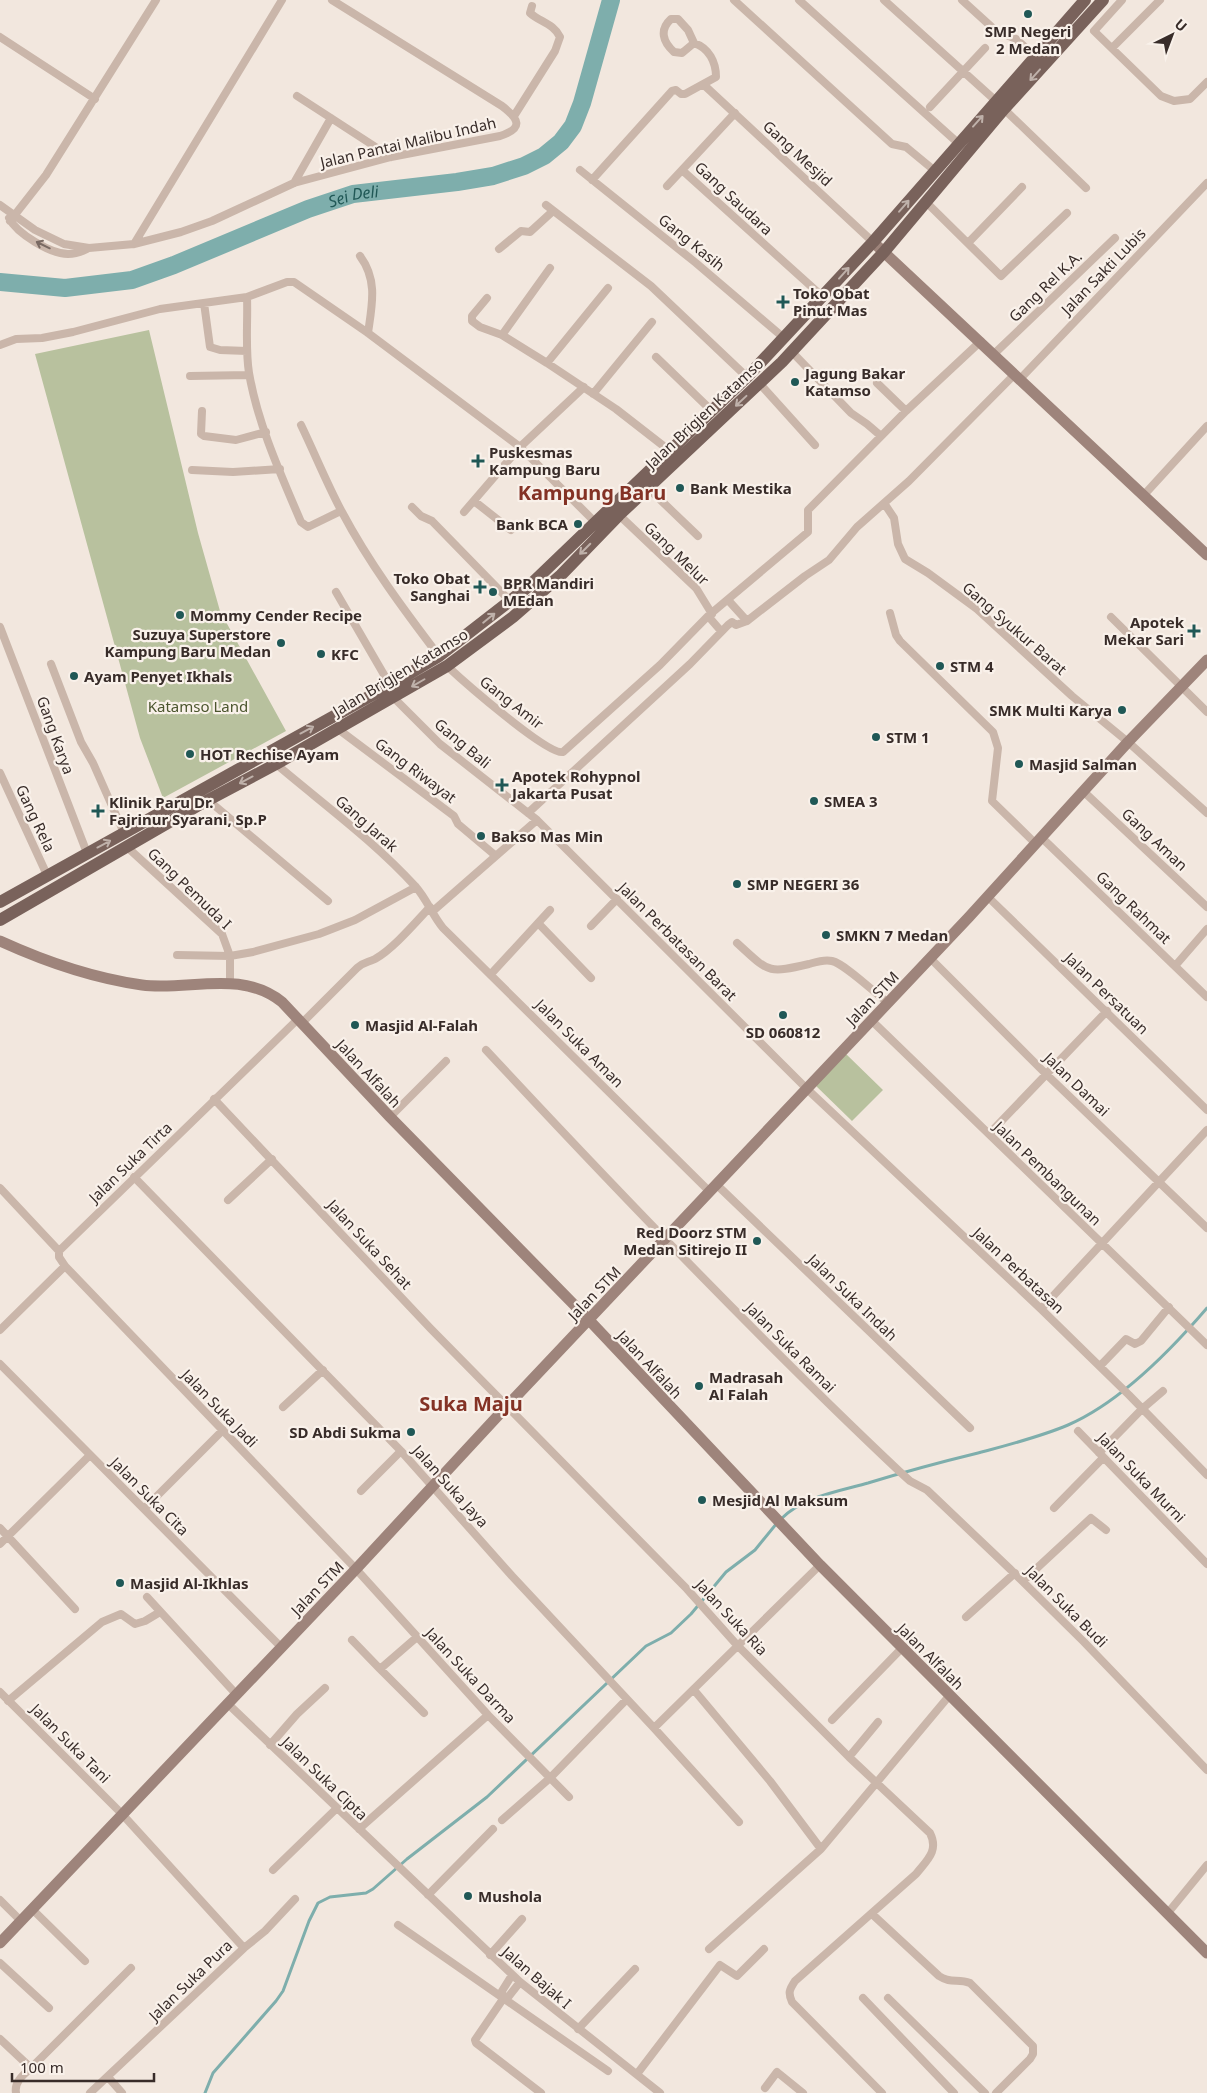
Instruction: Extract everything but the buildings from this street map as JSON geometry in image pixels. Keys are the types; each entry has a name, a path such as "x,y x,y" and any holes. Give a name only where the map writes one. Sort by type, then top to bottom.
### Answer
{"main road":[{"name":"Jalan Brigjen Katamso","path":"443,661 547,568 594,522 615,511 648,488 792,352 884,252 926,202 1036,56 1086,0"},
{"name":"Jalan Brigjen Katamso","path":"0,902 124,833 364,706 489,636 541,593 603,532 615,511 670,452 747,377 823,297 958,143 1000,105 1103,0"},
{"name":"Jalan Brigjen Katamso","path":"0,920 208,800 338,729 364,706"}],"street":[{"path":"2,207 12,219 46,175 156,0"},
{"path":"134,244 282,0"},
{"name":"Jalan Pantai Malibu Indah","path":"12,219 33,240 59,252 75,254 89,248 134,244 181,232 212,221 294,183 391,157 508,133 517,125 514,116 502,106 332,0"},
{"path":"734,0 892,144 906,147 934,171"},
{"path":"798,0 958,143"},
{"path":"884,0 964,71 1086,188"},
{"path":"962,0 995,30 1016,39 1036,56"},
{"path":"1122,0 1094,28 1095,33 1161,96 1174,101 1190,99 1207,82"},
{"path":"1112,48 1160,0"},
{"path":"514,116 555,51 560,37 557,30 530,13 532,4"},
{"path":"592,180 672,91 676,90 684,94 716,77 716,65 706,49 694,43 688,30 678,19 671,19 664,26 663,30 666,41 674,52 682,52 694,43"},
{"path":"0,37 95,99"},
{"path":"930,107 984,48"},
{"name":"Gang Mesjid","path":"704,85 873,242"},
{"path":"297,96 391,157"},
{"name":"Gang Saudara","path":"735,113 682,170 823,297"},
{"path":"294,183 331,118"},
{"name":"Gang Kasih","path":"580,170 696,263 784,338"},
{"path":"667,186 682,170"},
{"name":"Jalan Sakti Lubis","path":"747,622 804,576 829,560 857,527 909,481 1018,377 1207,183"},
{"path":"968,243 1022,187"},
{"path":"926,202 999,275 1003,276 1067,213"},
{"path":"546,205 651,286 747,377"},
{"path":"499,249 522,231 530,232 553,211"},
{"name":"Gang Rel K.A.","path":"994,354 1115,238"},
{"path":"873,242 1207,555"},
{"path":"360,256 368,269 373,286 368,333"},
{"path":"502,335 550,268"},
{"path":"0,345 16,339 42,338 100,325 160,309 247,296 287,282 294,282 368,333 520,447 603,532"},
{"path":"547,363 608,288"},
{"path":"247,296 249,375 266,432 301,522 308,527 341,511"},
{"path":"487,298 472,316 472,321 480,327 502,335 584,387 623,414 670,452"},
{"path":"204,303 210,347 220,350 247,351"},
{"path":"594,394 652,322"},
{"path":"710,615 808,532 808,510 906,411 981,342"},
{"path":"792,352 851,413 881,436"},
{"path":"656,356 712,411"},
{"path":"190,376 249,375"},
{"path":"878,383 906,411"},
{"path":"760,384 815,445"},
{"path":"464,512 520,447 584,387"},
{"path":"202,411 201,434 204,436 236,440 266,432"},
{"name":"Gang Amir","path":"301,425 341,511 380,574 443,661 467,684 550,749 563,752 660,665 710,615"},
{"path":"1143,496 1207,426"},
{"path":"192,470 233,472 280,469"},
{"path":"648,488 698,536"},
{"path":"474,501 511,530"},
{"name":"Gang Syukur Barat","path":"884,503 894,518 898,544 905,559 928,573 977,609 1072,696 1128,742 1207,813"},
{"path":"412,507 421,516 432,521 510,602"},
{"name":"Gang Melur","path":"615,511 696,588 721,631"},
{"name":"Gang Bali","path":"336,592 390,690 440,744 528,813"},
{"path":"528,813 690,664 721,631 732,622 736,626 747,622 728,600"},
{"name":"Gang Rahmat","path":"890,613 900,641 993,732 998,748 992,801 1039,841 1207,997"},
{"path":"1111,616 1207,712"},
{"name":"Gang Karya","path":"0,627 87,853"},
{"name":"Jalan STM","path":"0,1943 434,1487 507,1406 807,1090 887,1002 988,897 1128,742 1207,660"},
{"path":"51,664 81,742 93,763 124,833"},
{"name":"Gang Riwayat","path":"338,729 454,816 458,824 496,856"},
{"name":"Gang Jarak","path":"276,764 381,852 416,887 432,909"},
{"name":"Gang Rela","path":"0,773 47,875"},
{"name":"Gang Aman","path":"1083,791 1207,907"},
{"path":"208,800 328,901"},
{"name":"Jalan Perbatasan Barat","path":"528,813 617,899 807,1090"},
{"name":"Jalan Suka Tirta","path":"59,1251 214,1099 357,968 366,961 374,960 537,820"},
{"name":"Gang Pemuda I","path":"127,847 221,933 230,956 230,983"},
{"path":"176,955 230,956 253,952 319,934 355,920 416,887"},
{"name":"Jalan Persatuan","path":"988,897 1207,1110"},
{"path":"590,926 617,899"},
{"name":"Jalan Suka Aman","path":"432,909 436,921 443,928 713,1189"},
{"path":"491,974 550,910"},
{"path":"538,923 591,978"},
{"path":"1175,966 1207,929"},
{"name":"Jalan Alfalah","path":"0,941 68,969 112,980 144,985 230,983 265,990 282,1002 390,1117 588,1320 820,1565 1207,1953"},
{"path":"737,943 761,965 769,969 779,970 823,960 839,964 887,1002"},
{"name":"Jalan Damai","path":"930,958 1045,1074 1207,1228"},
{"path":"989,1134 1107,1011"},
{"name":"Jalan Pembangunan","path":"871,1020 1207,1345"},
{"name":"Jalan Suka Ramai","path":"486,1050 665,1240 776,1352 899,1471"},
{"path":"390,1117 446,1061"},
{"name":"Jalan Perbatasan","path":"807,1090 1041,1309 1207,1475"},
{"name":"Jalan Suka Sehat","path":"214,1099 507,1406"},
{"path":"1041,1309 1207,1130"},
{"path":"228,1200 272,1159"},
{"name":"Jalan Suka Jaya","path":"134,1177 401,1451 512,1576 739,1822"},
{"path":"0,1188 59,1251 59,1257 65,1266 0,1330"},
{"name":"Jalan Suka Indah","path":"713,1189 970,1428"},
{"name":"Jalan Suka Jadi","path":"65,1266 356,1569"},
{"path":"1100,1366 1126,1339 1135,1344 1140,1341 1170,1308"},
{"name":"Jalan Suka Cita","path":"0,1364 281,1647"},
{"path":"283,1407 323,1370"},
{"path":"1054,1508 1142,1409 1163,1391"},
{"name":"Jalan Suka Ria","path":"507,1406 687,1589 737,1645 849,1757 878,1782 930,1833 935,1847 933,1854 916,1874 872,1914"},
{"path":"144,1509 223,1430"},
{"name":"Jalan Suka Murni","path":"1078,1430 1207,1564"},
{"path":"361,1490 401,1451"},
{"path":"0,1544 90,1455"},
{"name":"Jalan Suka Budi","path":"899,1471 910,1481 927,1490 1015,1573 1207,1770"},
{"path":"1023,1582 1091,1518 1106,1530"},
{"path":"0,1528 75,1610"},
{"path":"654,1728 820,1565"},
{"name":"Jalan Suka Darma","path":"356,1569 488,1715 569,1796"},
{"path":"966,1617 1015,1573"},
{"path":"147,1597 236,1694"},
{"path":"8,1701 102,1622 120,1614 135,1624 145,1621 160,1612"},
{"path":"380,1669 417,1637"},
{"path":"352,1640 424,1713"},
{"path":"832,1720 902,1648"},
{"path":"270,1745 297,1714 325,1688"},
{"path":"694,1690 770,1781 821,1849"},
{"name":"Jalan Suka Tani","path":"0,1692 122,1814"},
{"path":"709,1949 821,1849 949,1696"},
{"path":"502,1820 550,1778 627,1699"},
{"name":"Jalan Suka Cipta","path":"227,1703 404,1873"},
{"path":"359,1829 488,1715"},
{"path":"849,1757 878,1722"},
{"path":"273,1870 337,1808"},
{"name":"Jalan Suka Pura","path":"90,2093 244,1948 122,1814"},
{"path":"428,1895 493,1829"},
{"path":"1167,1914 1207,1865"},
{"name":"Jalan Bajak I","path":"404,1873 520,1982 660,2093"},
{"path":"244,1948 265,1931 295,1898"},
{"path":"0,1900 21,1921"},
{"path":"32,1909 85,1961"},
{"path":"882,2093 792,2002 789,1994 789,1989 795,1981 872,1914 939,1976 948,1982 963,1981 970,1983 1033,2046 1033,2054 1030,2059 996,2093"},
{"path":"490,1954 522,1919"},
{"path":"398,1925 608,2071"},
{"path":"637,2074 720,1965 737,1976 764,1949"},
{"path":"0,1963 49,2008"},
{"path":"16,2093 15,2087 20,2079 131,1968"},
{"path":"578,2029 635,1968"},
{"path":"503,1999 502,1991 512,1975"},
{"path":"520,1982 509,1996 503,1999 476,2040 476,2043 540,2093"},
{"path":"863,1998 954,2093"},
{"path":"888,1998 984,2093"},
{"path":"0,2038 31,2068"},
{"path":"765,2088 777,2072 804,2093"},
{"path":"108,2077 122,2093"}],"green space":[{"name":"Katamso Land","path":"149,330 198,533 220,611 286,731 163,798 140,738 35,354"},
{"path":"845,1053 883,1090 852,1121 814,1084"}],"waterway":[{"name":"Sei Deli","path":"0,282 65,288 132,280 174,265 308,209 353,194 457,182 493,176 524,166 544,156 561,142 573,126 582,103 611,0"},
{"path":"781,1519 799,1505 822,1496 1024,1440 1068,1425 1106,1403 1143,1374 1161,1358 1207,1308"},
{"path":"205,2093 213,2073 283,1991 309,1921 318,1903 330,1897 366,1893 373,1889 407,1859 487,1797 646,1646 671,1633 691,1614 726,1572 755,1550 777,1523"}],"place":[{"name":"SMP Negeri 2 Medan","path":"1028,14"},
{"name":"Toko Obat Pinut Mas","path":"783,302"},
{"name":"Jagung Bakar Katamso","path":"795,382"},
{"name":"Puskesmas Kampung Baru","path":"478,461"},
{"name":"Bank Mestika","path":"680,488"},
{"name":"Bank BCA","path":"578,524"},
{"name":"Toko Obat Sanghai","path":"480,587"},
{"name":"BPR Mandiri MEdan","path":"493,592"},
{"name":"Mommy Cender Recipe","path":"180,615"},
{"name":"Apotek Mekar Sari","path":"1194,631"},
{"name":"Suzuya Superstore Kampung Baru Medan","path":"281,643"},
{"name":"KFC","path":"321,654"},
{"name":"STM 4","path":"940,666"},
{"name":"Ayam Penyet Ikhals","path":"74,676"},
{"name":"SMK Multi Karya","path":"1122,710"},
{"name":"STM 1","path":"876,737"},
{"name":"HOT Rechise Ayam","path":"190,754"},
{"name":"Masjid Salman","path":"1019,764"},
{"name":"Apotek Rohypnol Jakarta Pusat","path":"502,785"},
{"name":"SMEA 3","path":"814,801"},
{"name":"Klinik Paru Dr. Fajrinur Syarani, Sp.P","path":"98,811"},
{"name":"Bakso Mas Min","path":"481,836"},
{"name":"SMP NEGERI 36","path":"737,884"},
{"name":"SMKN 7 Medan","path":"826,935"},
{"name":"SD 060812","path":"783,1015"},
{"name":"Masjid Al-Falah","path":"355,1025"},
{"name":"Red Doorz STM Medan Sitirejo II","path":"757,1241"},
{"name":"Madrasah Al Falah","path":"699,1386"},
{"name":"SD Abdi Sukma","path":"411,1432"},
{"name":"Mesjid Al Maksum","path":"702,1500"},
{"name":"Masjid Al-Ikhlas","path":"120,1583"},
{"name":"Mushola","path":"468,1896"}],"district":[{"name":"Kampung Baru","path":"592,492"},
{"name":"Suka Maju","path":"471,1403"}]}
